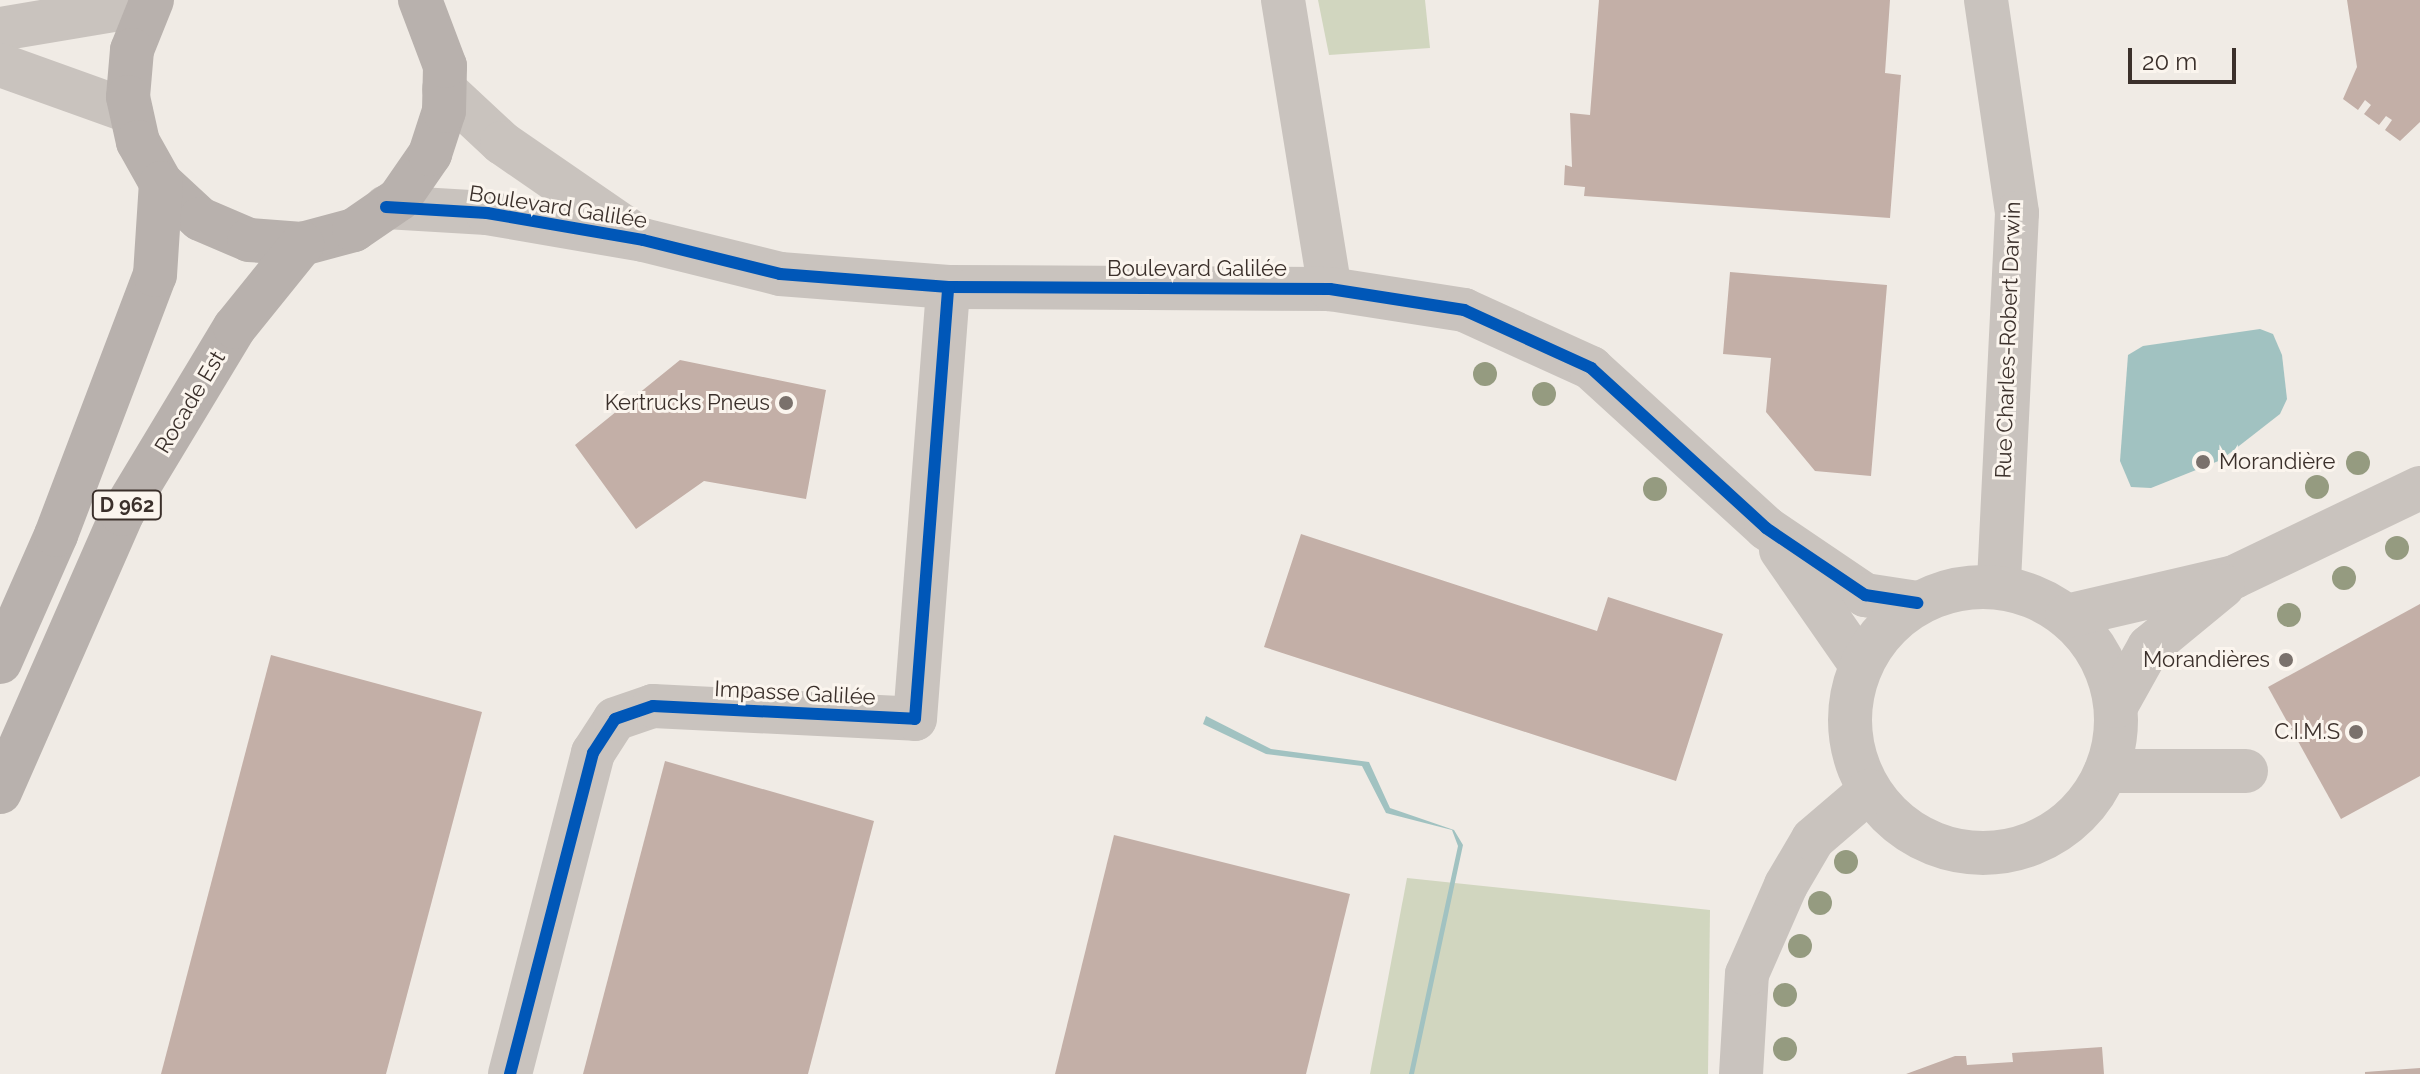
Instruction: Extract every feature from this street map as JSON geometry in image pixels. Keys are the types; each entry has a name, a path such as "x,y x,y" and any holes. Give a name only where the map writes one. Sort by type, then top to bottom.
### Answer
{"main road":[{"path":"151,2 132,50 131,112 138,142 161,183 200,219 249,240 302,244 354,230 386,207 430,154 444,89 437,36 420,0"},
{"name":"D 962","path":"0,662 56,535 155,275 161,183"},
{"name":"Rocade Est","path":"0,792 122,514 235,327 302,244"}],"street":[{"path":"1283,0 1330,289"},
{"name":"Rue Charles-Robert Darwin","path":"1986,0 2017,213 1999,587"},
{"path":"0,29 151,2"},
{"path":"0,65 131,112"},
{"name":"Boulevard Galilée","path":"444,89 502,143 643,240"},
{"name":"Boulevard Galilée","path":"386,207 487,213 643,240 780,274 948,287 1330,289 1464,310 1591,368 1766,528 1865,595 1917,603"},
{"name":"Impasse Galilée","path":"510,1074 593,753 615,719 653,706 915,719 948,287"},
{"path":"2067,616 2234,577 2420,488"},
{"name":"Boulevard Galilée","path":"1766,528 1861,665"},
{"path":"2116,706 2102,662 2067,616 2035,597 1999,587 1957,588 1917,603 1884,629 1861,665 1849,707 1853,751 1869,791 1896,822 1932,844 1973,853 2014,850 2053,834 2084,807 2106,771 2116,706 2149,647 2234,577"},
{"path":"2106,771 2246,771"},
{"path":"1741,1074 1747,974 1786,885 1813,839 1869,791"}],"green space":[{"path":"1318,0 1425,0 1430,48 1329,55"},
{"path":"1407,878 1710,910 1708,1074 1370,1074"}],"water":[{"path":"2260,329 2273,334 2282,355 2287,399 2280,414 2221,460 2151,488 2131,487 2120,461 2128,355 2143,346"},
{"path":"1206,716 1271,749 1369,762 1390,808 1454,830 1463,845 1414,1074 1409,1074 1458,846 1452,830 1386,813 1362,766 1266,754 1203,724"}],"building":[{"path":"1599,0 1890,0 1885,73 1901,75 1890,218 1584,196 1585,187 1564,185 1565,165 1572,167 1570,113 1590,115"},
{"path":"2347,0 2420,0 2420,122 2400,141 2385,130 2392,120 2386,116 2379,125 2364,114 2371,105 2365,100 2358,110 2343,99 2357,67"},
{"path":"1730,272 1887,285 1871,476 1815,471 1766,412 1771,358 1723,354"},
{"path":"680,360 826,390 806,499 704,481 636,529 575,445"},
{"path":"1301,534 1597,631 1608,597 1723,634 1676,781 1264,647"},
{"name":"C.I.M.S","path":"2420,604 2420,776 2341,819 2268,687"},
{"path":"271,655 482,712 386,1074 161,1074"},
{"path":"665,761 874,821 808,1074 583,1074"},
{"path":"1114,835 1350,894 1306,1074 1055,1074"},
{"path":"2102,1047 2104,1074 1906,1074 1955,1056 1966,1056 1967,1065 2013,1062 2012,1053"},
{"path":"2420,1068 2420,1074 2365,1074 2365,1072"}],"cycle path":[{"path":"386,207 487,213 643,240 780,274 948,287 1330,289 1464,310 1591,368 1766,528 1865,595 1917,603"},
{"path":"510,1074 593,753 615,719 653,706 915,719 948,287"}],"place":[{"name":"Kertrucks Pneus","path":"786,403"},
{"name":"Morandière","path":"2203,462"},
{"name":"Morandières","path":"2286,660"},
{"name":"C.I.M.S","path":"2356,732"}]}
